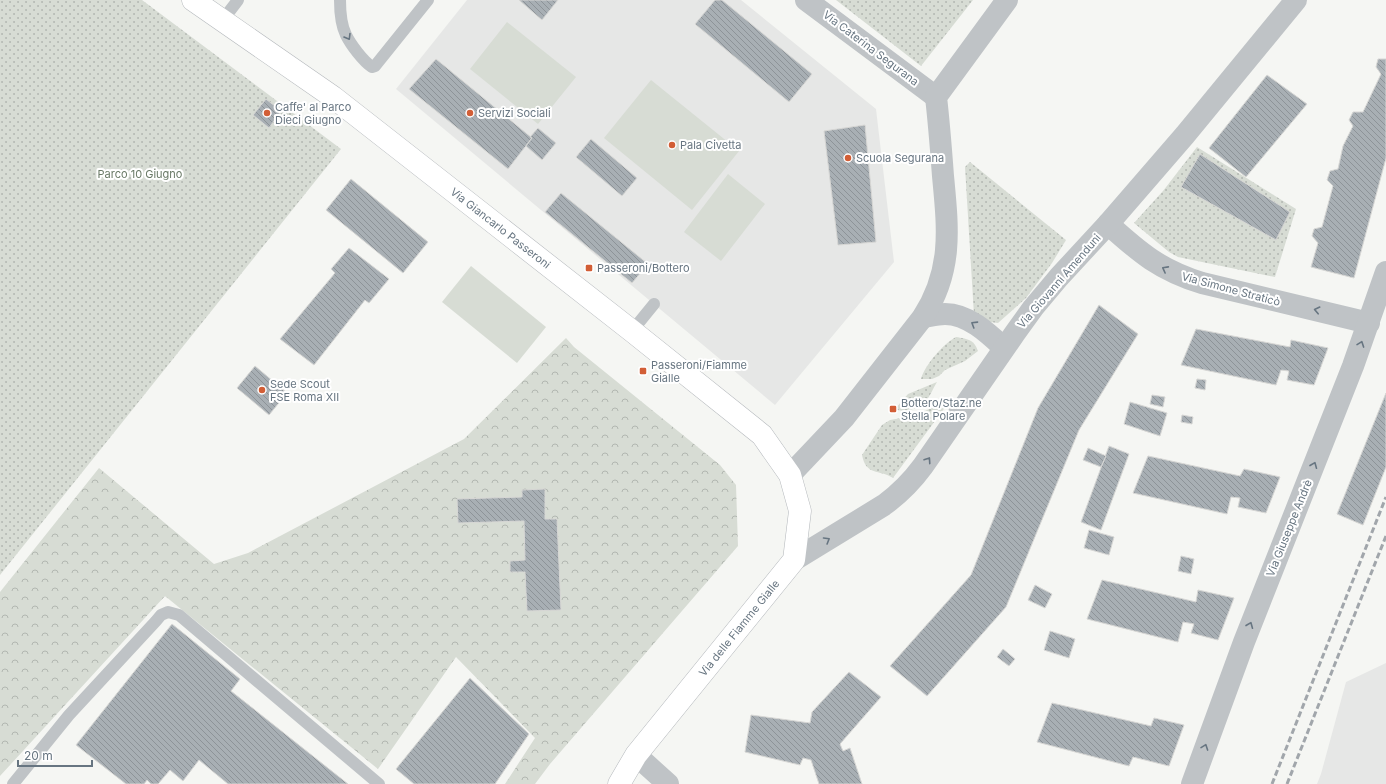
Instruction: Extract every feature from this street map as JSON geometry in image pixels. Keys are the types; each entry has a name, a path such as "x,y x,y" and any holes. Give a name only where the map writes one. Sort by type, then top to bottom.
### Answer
{"street":[{"name":"Via Giancarlo Passeroni","path":"193,0 354,113 632,331 762,435 790,474"},
{"name":"Via Caterina Segurana","path":"806,0 936,97"},
{"path":"794,560 800,511 790,474 844,418 923,317 941,280 947,242 947,218 936,97 1007,0"},
{"name":"Via Giovanni Amenduni","path":"794,560 876,510 903,490 924,466 1004,348 1042,297 1196,123 1296,0"},
{"name":"Via Simone Straticò","path":"1108,224 1154,262 1167,270 1188,279 1369,323"},
{"name":"Via Giuseppe Andrè","path":"1192,784 1244,642 1353,366 1386,272"},
{"path":"923,317 946,314 962,318 980,328 1004,348"},
{"name":"Via delle Fiamme Gialle","path":"608,784 633,760 794,560"},
{"path":"633,760 668,784"},
{"name":"Via delle Fiamme Gialle","path":"619,784 633,760"}],"lane":[{"path":"222,21 238,0"},
{"path":"340,0 341,14 346,34 361,56 372,67 375,66 428,0"},
{"path":"632,331 654,304"},
{"path":"13,784 69,715 156,620 161,615 168,612 179,615 379,784"}],"shaded area":[{"path":"467,0 741,0 876,109 894,262 775,405 396,89"},
{"path":"1386,663 1386,784 1317,784 1346,682"}],"green space":[{"name":"Parco 10 Giugno","path":"0,0 142,0 341,149 0,575"},
{"path":"836,0 973,0 921,66"},
{"path":"507,22 576,77 538,124 470,69"},
{"name":"Pala Civetta","path":"651,80 739,151 692,210 604,138"},
{"path":"1197,147 1296,209 1275,277 1178,257 1169,252 1134,223 1163,191"},
{"path":"970,162 1066,240 1052,263 1026,298 998,323 982,321 974,315 965,167"},
{"path":"728,174 765,204 721,261 684,232"},
{"path":"471,266 546,327 517,363 442,302"},
{"path":"956,337 967,339 972,342 978,351 965,361 945,370 939,376 932,379 921,379 923,373 935,355"},
{"path":"566,338 574,347 720,465 736,485 738,546 550,764 535,784 505,784 535,738 456,657 378,769 165,596 0,776 0,592 99,468 214,564 248,553 464,439"},
{"path":"937,382 928,398 922,404 915,408 902,411 895,409 908,394"},
{"path":"937,405 946,406 893,478 874,471 867,466 862,455 882,425 890,420 923,412"}],"building":[{"path":"519,0 558,0 542,20"},
{"path":"715,0 722,0 812,74 789,102 695,24"},
{"name":"Servizi Sociali","path":"436,59 532,138 508,169 409,89"},
{"path":"1378,59 1386,59 1386,158 1354,278 1311,267 1318,243 1312,236 1314,229 1322,227 1333,186 1327,180 1330,171 1338,169 1343,146 1353,126 1349,120 1353,112 1363,112 1381,74 1376,67"},
{"path":"1267,75 1307,104 1246,177 1209,148"},
{"name":"Caffe' al Parco Dieci Giugno","path":"266,99 281,111 269,128 253,115"},
{"name":"Scuola Segurana","path":"865,125 876,242 838,245 824,131"},
{"path":"538,128 556,143 542,160 526,146 532,138 530,137"},
{"path":"591,139 637,178 622,196 576,157"},
{"path":"1200,154 1290,212 1276,240 1181,187"},
{"path":"351,179 428,242 403,273 326,210"},
{"path":"561,193 648,264 632,283 545,212"},
{"path":"349,248 389,279 369,303 365,300 314,365 280,339 335,273 331,269"},
{"path":"1099,305 1138,334 1079,430 1006,607 927,696 890,666 971,575 1038,408"},
{"path":"1196,329 1290,347 1291,340 1328,348 1314,385 1287,380 1289,371 1281,370 1276,385 1181,365"},
{"name":"Sede Scout FSE Roma XII","path":"255,366 287,393 269,415 237,388"},
{"path":"1197,379 1206,380 1205,390 1195,388"},
{"path":"1386,393 1386,467 1363,525 1337,514"},
{"path":"1152,395 1165,397 1163,407 1150,404"},
{"path":"1130,402 1167,413 1160,436 1124,424"},
{"path":"1182,415 1193,417 1192,424 1181,422"},
{"path":"1109,446 1129,454 1101,530 1081,522"},
{"path":"1088,448 1106,456 1101,467 1083,460"},
{"path":"1148,456 1240,476 1244,469 1280,477 1266,513 1238,507 1240,498 1231,497 1227,514 1133,493"},
{"path":"545,489 545,519 557,519 561,610 527,611 525,572 510,572 510,561 525,560 524,521 458,523 457,499 522,497 522,490"},
{"path":"1089,530 1114,537 1109,555 1084,548"},
{"path":"1181,556 1194,559 1191,574 1178,571"},
{"path":"1102,580 1196,602 1198,590 1234,598 1218,640 1191,633 1194,624 1183,622 1178,642 1087,619"},
{"path":"1035,585 1052,594 1045,608 1028,600"},
{"path":"172,624 240,679 231,691 348,784 228,784 199,760 183,781 170,770 158,784 151,784 147,780 144,784 126,784 76,745"},
{"path":"1050,631 1075,639 1069,658 1044,650"},
{"path":"1003,649 1015,659 1009,666 997,657"},
{"path":"849,672 881,697 840,744 843,751 850,748 862,784 819,784 811,760 803,758 800,765 745,752 751,715 810,723 812,712"},
{"path":"470,678 529,734 495,784 414,784 396,769"},
{"path":"1052,703 1151,726 1154,718 1184,725 1169,766 1133,757 1129,766 1037,742"}],"railway":[{"path":"1272,784 1386,497"},
{"path":"1287,784 1386,536"}],"place":[{"name":"Caffe' al Parco Dieci Giugno","path":"267,113"},
{"name":"Servizi Sociali","path":"470,113"},
{"name":"Pala Civetta","path":"672,145"},
{"name":"Scuola Segurana","path":"848,158"},
{"name":"Passeroni/Bottero","path":"589,268"},
{"name":"Passeroni/Fiamme Gialle","path":"643,371"},
{"name":"Sede Scout FSE Roma XII","path":"262,390"},
{"name":"Bottero/Staz.ne Stella Polare","path":"893,409"}]}
